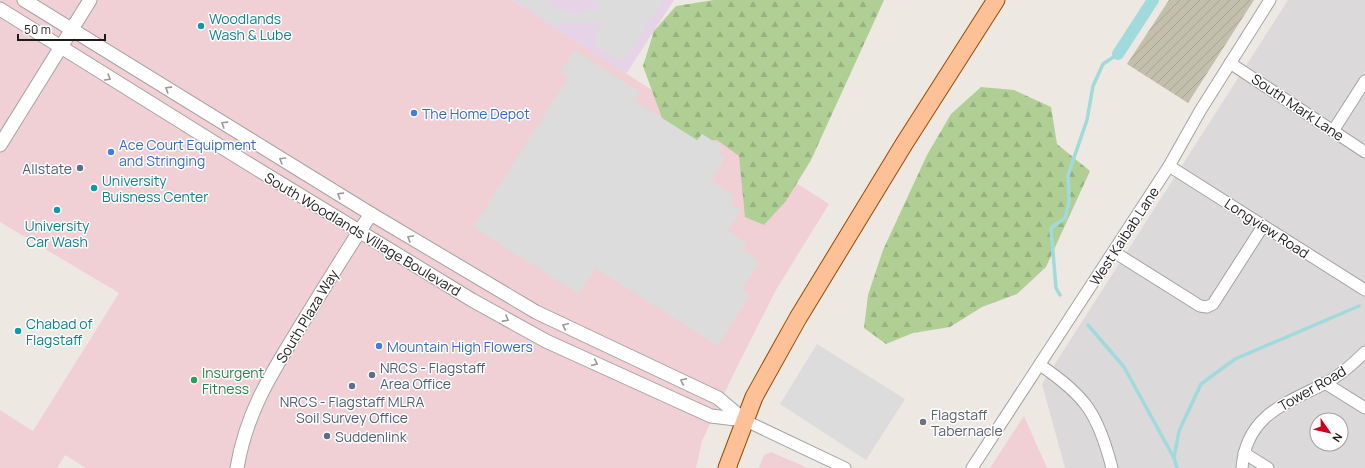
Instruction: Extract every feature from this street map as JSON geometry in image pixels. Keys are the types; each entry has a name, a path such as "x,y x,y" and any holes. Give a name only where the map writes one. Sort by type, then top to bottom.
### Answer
{"main road":[{"path":"727,468 744,420 761,383 846,236 996,0"}],"street":[{"name":"South Woodlands Village Boulevard","path":"24,0 371,214 536,312 718,398 744,420 845,468"},
{"path":"0,145 90,0"},
{"name":"West Kaibab Lane","path":"972,468 1169,166 1200,111 1270,0"},
{"name":"South Woodlands Village Boulevard","path":"0,9 472,300 546,341 660,391 711,416 744,420"},
{"name":"South Mark Lane","path":"1230,63 1365,152"},
{"path":"1334,131 1365,81"},
{"name":"Longview Road","path":"1169,166 1365,290"},
{"name":"South Plaza Way","path":"237,468 247,423 263,390 371,214"},
{"path":"1114,252 1200,306 1207,307 1213,304 1263,226"},
{"name":"Tower Road","path":"1242,468 1244,453 1249,438 1270,412 1281,404 1326,383 1343,372 1365,352"},
{"path":"1040,365 1064,382 1086,404 1103,435 1112,468"},
{"path":"1326,383 1365,408"},
{"path":"1244,453 1268,468"}],"shaded area":[{"path":"0,0 512,0 829,204 776,290 734,373 702,441 696,468 86,468 65,455 57,468 0,468 0,410 33,431 119,293 0,222"},
{"path":"512,0 674,0 626,74"},
{"path":"516,0 548,0 551,4 564,11 575,13 600,9 591,0 664,0 626,58 617,60 594,44 594,37 601,23 553,24"},
{"path":"1169,0 1254,0 1188,103 1127,64"},
{"path":"1288,0 1365,0 1365,468 1065,468 1042,384"},
{"path":"574,50 640,92 635,101 697,140 702,134 723,147 719,154 725,158 711,181 735,196 731,204 741,210 728,231 747,243 743,250 760,261 742,289 750,295 718,346 595,268 579,294 473,227 568,78 560,73"},
{"path":"817,344 905,399 866,460 780,404"},
{"path":"1024,416 1047,468 990,468 997,457"},
{"path":"771,452 808,468 759,468 764,455"}],"green space":[{"path":"714,0 884,0 811,160 786,201 764,225 745,217 739,156 717,140 694,142 666,129 643,66 654,31 676,6"},
{"path":"981,87 1014,90 1051,107 1057,144 1090,171 1046,267 1017,294 982,307 950,327 913,333 886,344 864,328 868,295 883,250 927,155 951,114"}],"waterway":[{"path":"1118,54 1153,0"},
{"path":"1060,295 1056,288 1051,228 1065,218 1069,202 1068,175 1087,120 1093,86 1103,64 1118,54"},
{"path":"1177,468 1174,458 1179,431 1201,384 1235,359 1359,306"},
{"path":"1088,325 1124,367 1174,458"}],"place":[{"name":"Woodlands Wash & Lube","path":"201,26"},
{"name":"The Home Depot","path":"414,113"},
{"name":"Ace Court Equipment and Stringing","path":"111,152"},
{"name":"Allstate","path":"80,168"},
{"name":"University Buisness Center","path":"94,188"},
{"name":"University Car Wash","path":"57,210"},
{"name":"Chabad of Flagstaff","path":"18,331"},
{"name":"Mountain High Flowers","path":"379,346"},
{"name":"NRCS - Flagstaff Area Office","path":"372,375"},
{"name":"Insurgent Fitness","path":"194,380"},
{"name":"NRCS - Flagstaff MLRA Soil Survey Office","path":"352,386"},
{"name":"Flagstaff Tabernacle","path":"923,422"},
{"name":"Suddenlink","path":"327,436"}]}
